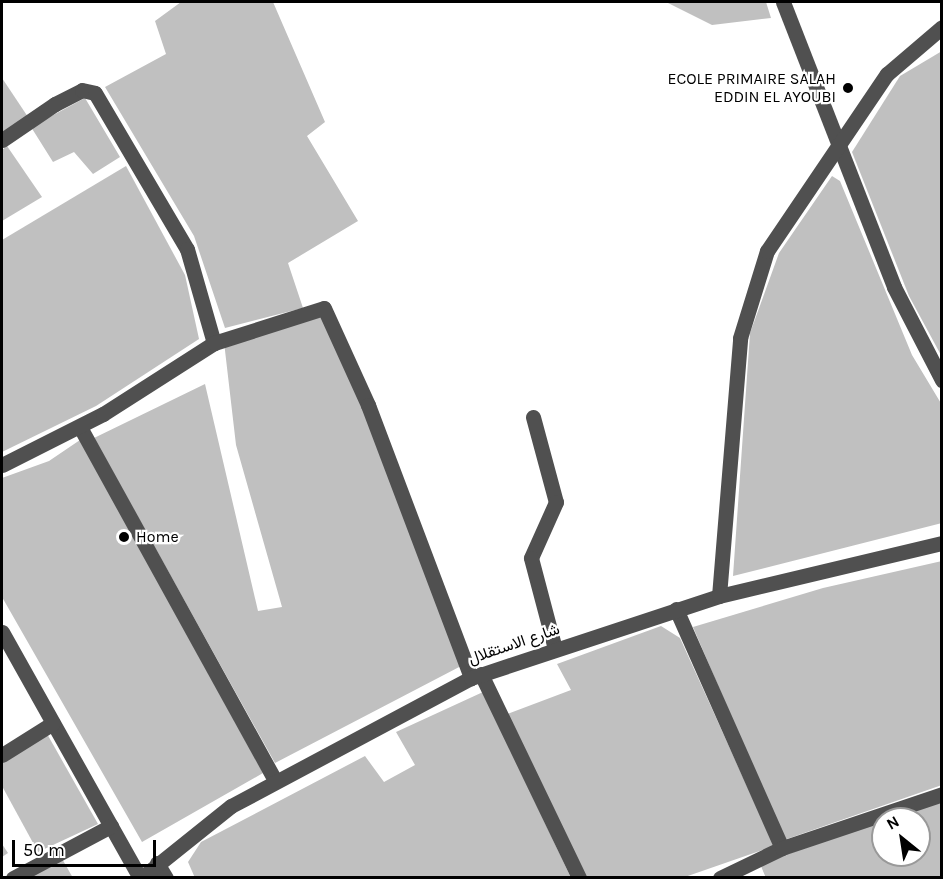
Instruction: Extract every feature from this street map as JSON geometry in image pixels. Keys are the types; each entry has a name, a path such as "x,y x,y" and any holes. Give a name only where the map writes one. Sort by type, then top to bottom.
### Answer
{"street":[{"path":"783,2 894,287 942,380"},
{"path":"719,596 744,315 779,228 841,146 887,74 942,27"},
{"path":"2,140 55,104 82,90 95,93 187,249 214,343"},
{"path":"2,465 80,427 214,343 314,308 327,312 476,676 579,878"},
{"path":"533,417 556,502 531,558 555,649"},
{"path":"80,427 275,780"},
{"name":"شارع الاستقلال","path":"141,878 185,838 275,780 476,676 719,596 942,543"},
{"path":"676,609 782,848"},
{"path":"2,632 141,878"},
{"path":"2,755 53,723"},
{"path":"720,878 782,848 942,794"},
{"path":"13,878 111,826"},
{"path":"157,863 166,878"}],"building":[{"path":"181,2 273,2 325,122 307,136 358,221 288,263 303,308 225,328 194,236 105,87 166,54 155,21"},
{"path":"666,2 766,2 771,18 712,25"},
{"path":"942,51 942,357 909,296 852,152 900,76"},
{"path":"2,78 28,117 2,134"},
{"path":"85,98 120,157 93,174 74,152 53,162 31,127"},
{"path":"7,146 42,197 2,221 2,150"},
{"path":"126,166 185,275 199,339 96,406 2,452 2,240"},
{"path":"832,176 840,181 912,355 942,405 942,523 733,576 750,333 779,253"},
{"path":"320,312 365,411 463,665 275,763 94,438 205,384 258,611 282,607 236,445 224,342"},
{"path":"80,440 263,773 142,842 2,597 2,478 49,461"},
{"path":"942,561 942,785 879,807 871,807 871,810 784,840 693,627 823,588"},
{"path":"661,626 680,638 774,846 682,878 584,878 507,714 571,690 557,664"},
{"path":"483,692 571,878 195,878 188,862 201,842 365,756 384,782 415,765 396,732"},
{"path":"46,732 98,824 38,852 2,786 2,761"},
{"path":"942,802 942,878 766,878 760,864 871,824 871,867 931,867 931,807 926,807"},
{"path":"2,844 8,853 2,857"},
{"path":"61,857 73,878 27,878"}],"place":[{"name":"ECOLE PRIMAIRE SALAH EDDIN EL AYOUBI","path":"848,88"},
{"name":"Home","path":"124,537"}]}
